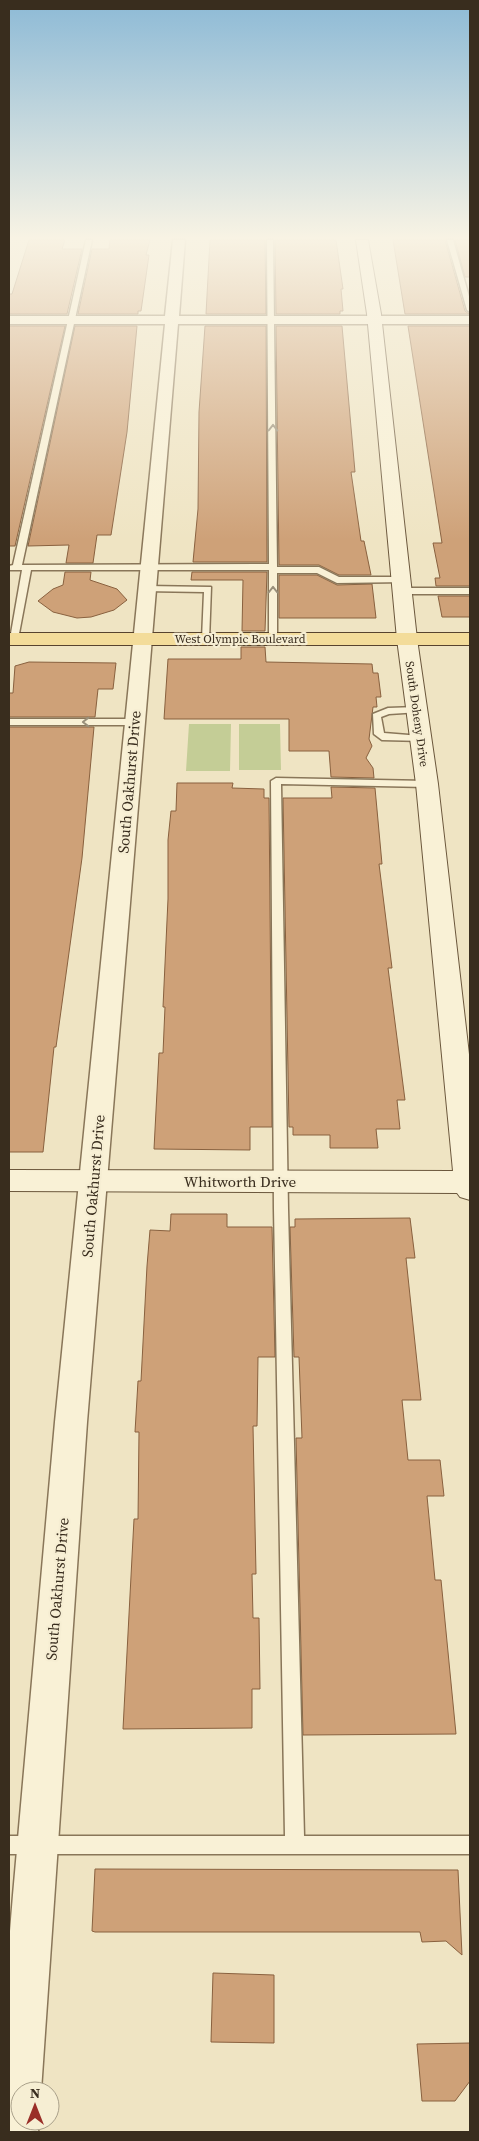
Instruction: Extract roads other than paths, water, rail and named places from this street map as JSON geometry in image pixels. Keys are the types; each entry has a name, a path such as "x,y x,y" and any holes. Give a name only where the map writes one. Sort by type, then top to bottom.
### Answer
{"main road":[{"name":"West Olympic Boulevard","path":"12,639 470,639"}],"street":[{"name":"South Oakhurst Drive","path":"16,2132 22,1845 92,1181 170,340"},
{"name":"South Doheny Drive","path":"376,340 407,639 427,784 470,1184"},
{"name":"Whitworth Drive","path":"9,1180 470,1184"}],"lane":[{"path":"66,340 13,568 319,570 338,580 470,591"},
{"path":"272,340 273,639"},
{"path":"12,639 27,568"},
{"path":"147,589 208,589 206,639"},
{"path":"417,710 380,713 376,716 379,734 389,738 421,739"},
{"path":"9,722 135,722"},
{"path":"296,1845 281,1181 276,781 427,784"},
{"path":"22,1845 470,1845"}]}
